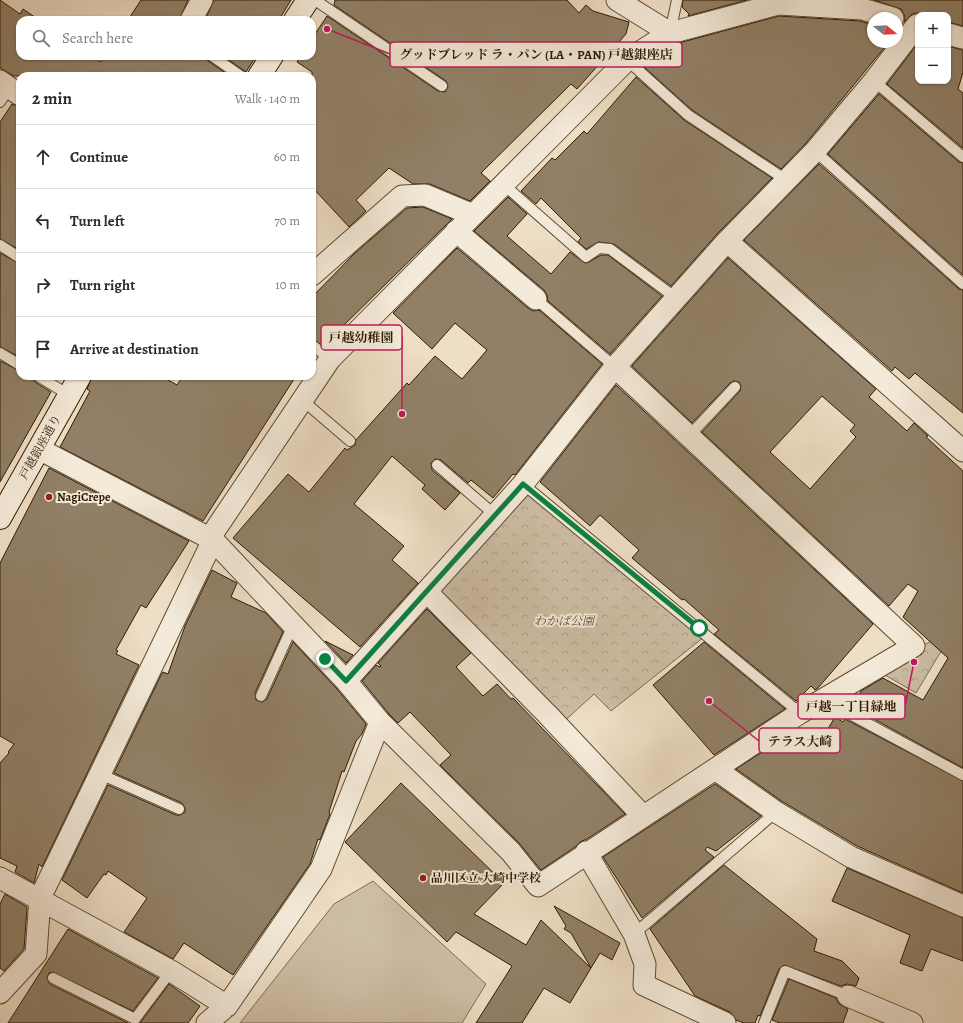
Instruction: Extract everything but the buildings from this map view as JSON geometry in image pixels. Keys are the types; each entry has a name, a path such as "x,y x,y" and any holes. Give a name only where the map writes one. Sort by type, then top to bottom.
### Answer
{"street":[{"path":"193,16 202,0"},
{"path":"298,16 308,0"},
{"path":"617,0 670,32"},
{"path":"316,378 330,359 626,60 670,32 779,2 865,4 881,12"},
{"path":"903,21 915,25"},
{"path":"346,681 523,484 615,367 726,241 815,151 874,81 915,29"},
{"path":"951,35 963,38"},
{"path":"262,72 269,60"},
{"path":"316,271 402,196 425,195 473,215"},
{"path":"456,231 536,299"},
{"path":"726,241 963,451"},
{"path":"39,449 211,540 346,681 380,722 511,852 538,886 642,815 800,713 914,646 615,367"},
{"name":"戸越銀座通り","path":"0,518 78,380"},
{"path":"0,993 36,954 40,898 211,540 301,399 315,380"},
{"path":"427,592 547,714 642,815"},
{"path":"208,1023 227,1006 320,868 380,722"},
{"path":"715,769 776,812 851,857 963,906"},
{"path":"586,852 634,934 645,964 644,985 725,1023"},
{"path":"0,878 40,898 171,971 227,1006"},
{"path":"848,996 912,1023"}],"lane":[{"path":"315,0 442,86"},
{"path":"670,32 677,0"},
{"path":"218,60 235,72"},
{"path":"626,60 688,115 786,180"},
{"path":"874,81 963,157"},
{"path":"815,151 963,284"},
{"path":"503,184 586,257 599,248 610,249 676,298"},
{"path":"0,245 16,255"},
{"path":"536,299 615,367"},
{"path":"316,348 330,359"},
{"path":"0,353 16,363"},
{"path":"45,380 70,395"},
{"path":"689,436 735,388"},
{"path":"301,399 350,441"},
{"path":"437,465 495,515"},
{"path":"523,484 800,713"},
{"path":"261,696 293,625"},
{"path":"824,700 963,775"},
{"path":"100,774 179,809"},
{"path":"634,934 776,812"},
{"path":"54,978 135,1019 171,971"},
{"path":"764,1023 785,971 848,996"}],"green space":[{"name":"わかば公園","path":"523,484 704,637 611,711 594,694 559,726 427,592"},
{"path":"963,623 963,639 940,653 916,693 878,671"},
{"path":"373,881 486,984 462,1023 240,1023 334,904"}],"place":[{"name":"グッドブレッド ラ・パン (LA・PAN) 戸越銀座店","path":"327,29"},
{"name":"戸越幼稚園","path":"402,414"},
{"name":"NagiCrepe","path":"49,497"},
{"name":"戸越一丁目緑地","path":"914,662"},
{"name":"テラス大崎","path":"709,701"},
{"name":"品川区立 大崎中学校","path":"423,878"}],"route":[{"path":"325,659 346,681 523,484 699,628"}]}
